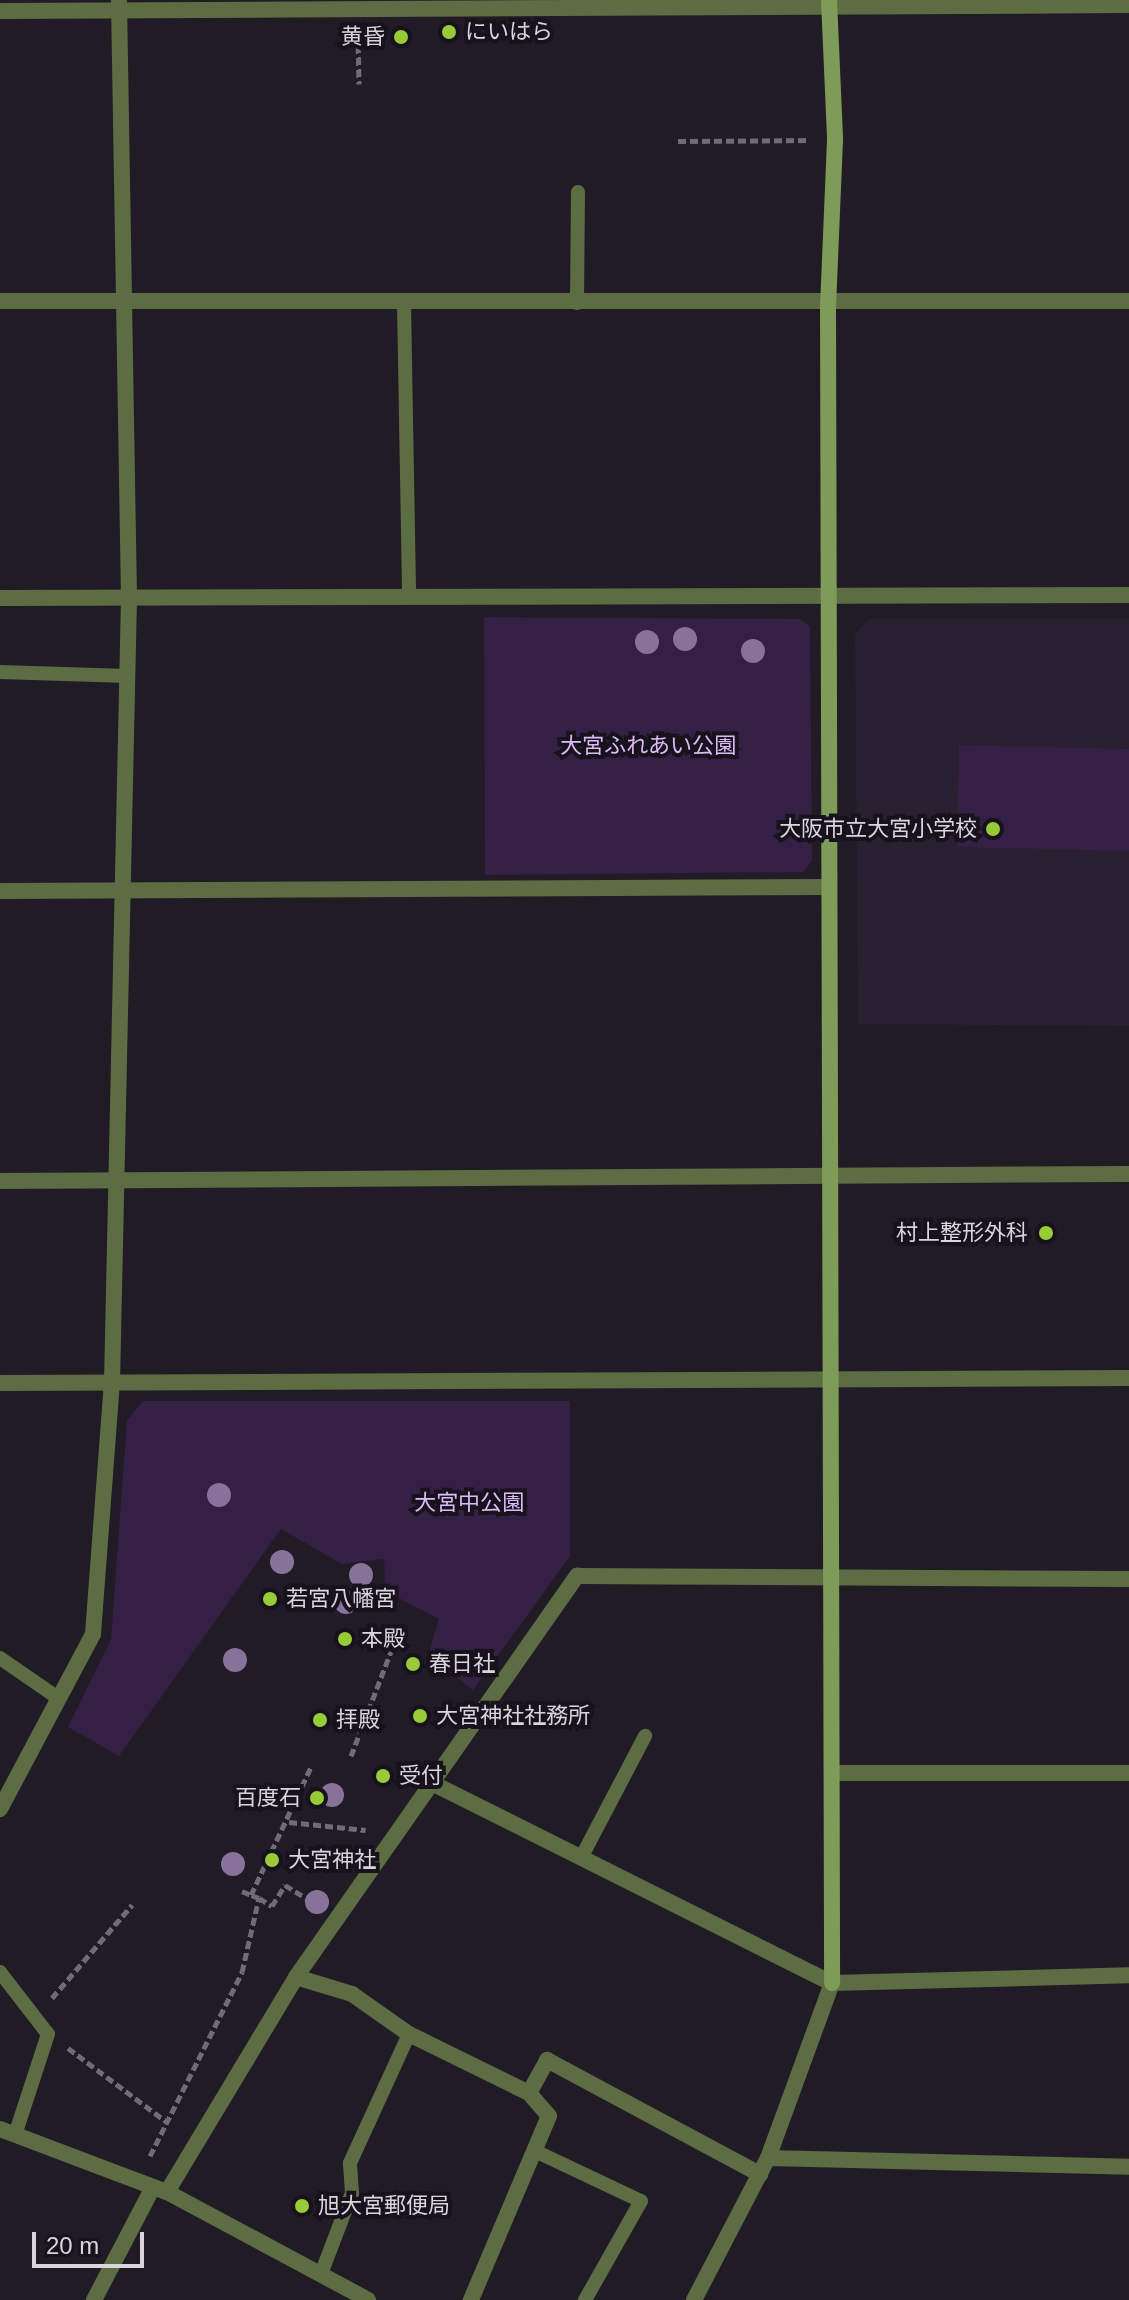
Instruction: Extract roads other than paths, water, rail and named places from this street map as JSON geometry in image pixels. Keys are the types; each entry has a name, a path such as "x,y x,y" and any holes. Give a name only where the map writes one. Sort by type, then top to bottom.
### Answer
{"street":[{"path":"694,2300 768,2158 832,1983 835,1378 829,887 828,304 835,140 829,4"},
{"path":"0,11 119,5 358,8 1129,5"},
{"path":"0,1809 93,1634 112,1383 129,598 121,301 119,5"},
{"path":"0,301 828,304 1129,301"},
{"path":"0,598 1129,595"},
{"path":"0,891 829,887"},
{"path":"0,1181 1129,1174"},
{"path":"0,1383 1129,1378"},
{"path":"94,2300 152,2187 577,1576 834,1581 1129,1579"},
{"path":"834,1773 1129,1773"},
{"path":"434,1784 832,1983 1129,1975"},
{"path":"296,1977 352,1994 409,2034 529,2093 549,2116 471,2300"},
{"path":"529,2093 547,2060 760,2174"},
{"path":"8,2132 152,2187 368,2300"},
{"path":"768,2158 1129,2167"}],"lane":[{"path":"577,303 578,192"},
{"path":"404,303 409,596"},
{"path":"0,672 128,676"},
{"path":"0,1658 58,1698"},
{"path":"581,1858 645,1736"},
{"path":"0,1972 48,2034 8,2132"},
{"path":"321,2274 352,2193 350,2163 409,2034"},
{"path":"535,2151 641,2201 585,2300"}],"place":[{"name":"にいはら","path":"449,32"},
{"name":"黄昏","path":"401,37"},
{"name":"大阪市立大宮小学校","path":"993,829"},
{"name":"村上整形外科","path":"1046,1233"},
{"name":"若宮八幡宮","path":"270,1599"},
{"name":"本殿","path":"345,1639"},
{"name":"春日社","path":"413,1664"},
{"name":"大宮神社社務所","path":"420,1716"},
{"name":"拝殿","path":"320,1720"},
{"name":"受付","path":"383,1776"},
{"name":"百度石","path":"317,1798"},
{"name":"大宮神社","path":"272,1860"},
{"name":"旭大宮郵便局","path":"302,2206"}],"park label":[{"name":"大宮ふれあい公園","path":"648,746"},
{"name":"大宮中公園","path":"469,1503"}]}
